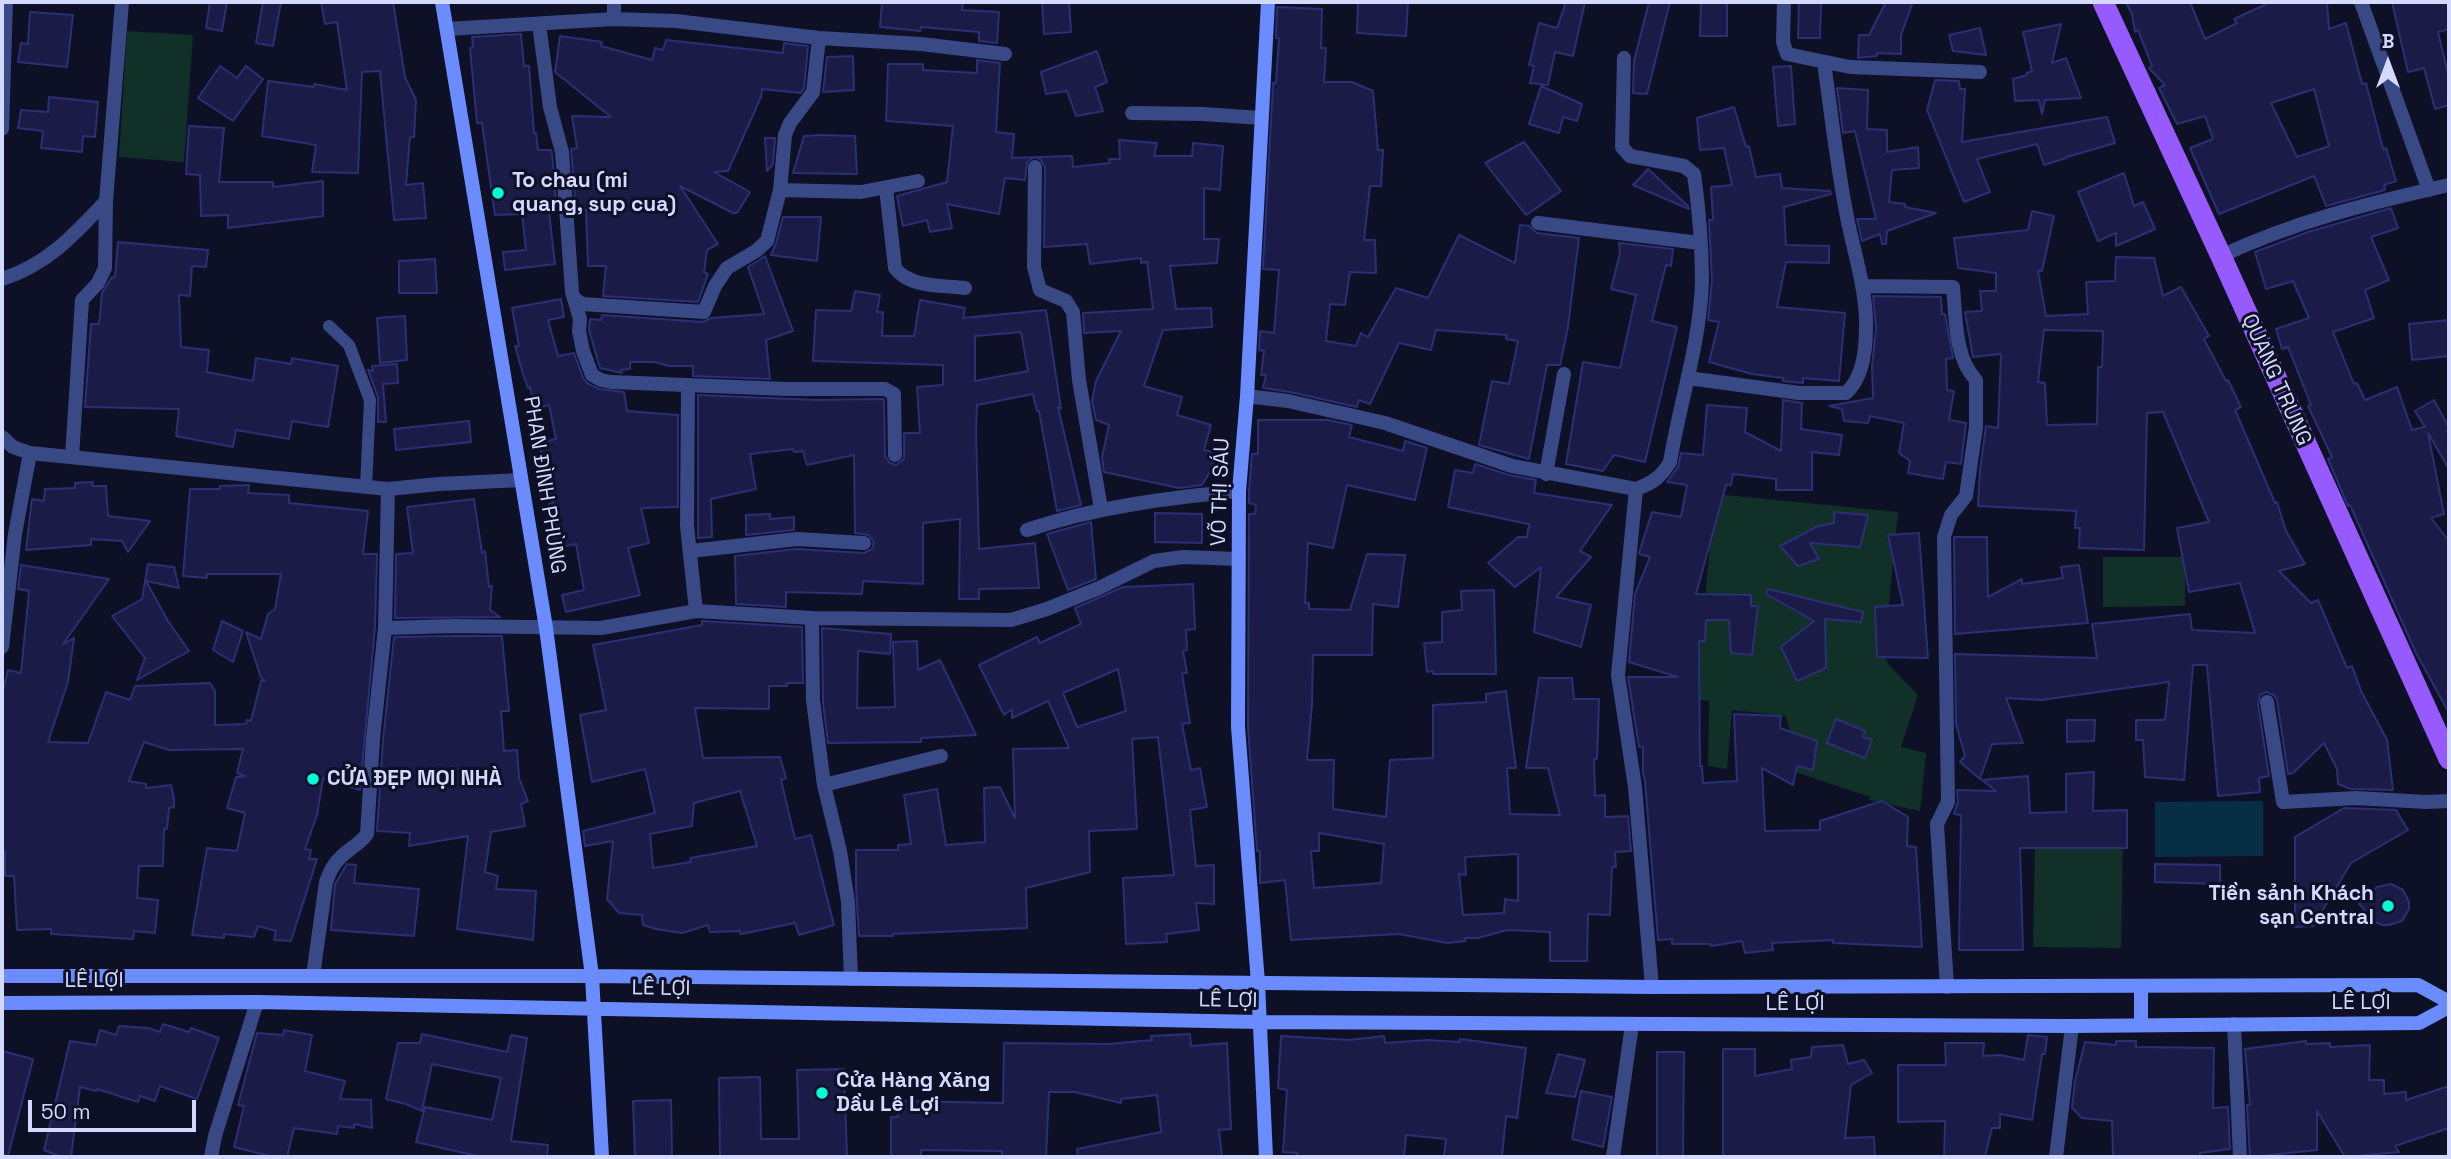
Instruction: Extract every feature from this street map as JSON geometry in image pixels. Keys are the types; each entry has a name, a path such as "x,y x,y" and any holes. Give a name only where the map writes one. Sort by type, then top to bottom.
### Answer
{"main road":[{"name":"PHAN ĐÌNH PHÙNG","path":"442,2 546,628 592,976 593,1008"},
{"name":"VÕ THỊ SÁU","path":"1259,1022 1238,727 1239,491 1247,396 1268,2"},
{"name":"QUANG TRUNG","path":"2103,2 2449,759"},
{"name":"LÊ LỢI","path":"2,976 592,976 1652,987 2418,985 2449,1004 2420,1023 2072,1026 1259,1022 257,1002 2,1003"},
{"path":"2141,986 2141,1025"},
{"path":"593,1008 602,1157"},
{"path":"1259,1022 1266,1157"}],"street":[{"path":"2,129 6,2"},
{"path":"72,457 79,314 82,300 98,283 105,268 106,201 122,2"},
{"path":"614,2 614,19"},
{"path":"1784,2 1783,42 1787,54 1850,67 1980,72"},
{"path":"2361,2 2428,190"},
{"path":"447,29 614,19 676,21 819,38 921,44 1005,54"},
{"path":"539,24 550,107 562,152 572,292 580,319 579,331 583,351 592,375 611,382 786,389 885,389 894,394 895,455"},
{"path":"575,299 582,304 704,312 715,286 727,268 756,251 767,241 780,190 785,135 790,123 813,92 819,38"},
{"path":"1247,396 1288,401 1385,423 1512,466 1546,474 1636,489 1652,484 1663,474 1670,462 1688,378 1702,283 1700,243 1694,174 1684,166 1630,156 1622,148 1624,58"},
{"path":"1688,378 1799,393 1846,393 1854,386 1861,371 1867,328 1862,286 1846,214 1824,62"},
{"path":"1132,113 1261,118"},
{"path":"1035,167 1034,267 1040,290 1066,301 1073,312 1079,380 1101,509"},
{"path":"780,190 850,192 918,181"},
{"path":"2221,256 2267,234 2325,215 2449,185"},
{"path":"886,188 895,268 901,276 910,281 965,288"},
{"path":"2,279 22,273 53,254 106,201"},
{"path":"1538,223 1700,243"},
{"path":"1862,286 1953,287 1959,340 1966,369 1976,380 1976,427 1966,496 1951,515 1944,537 1948,802 1937,824 1947,987"},
{"path":"1546,474 1564,374"},
{"path":"688,385 687,526 695,611"},
{"path":"2,437 13,447 30,453 388,489 521,480"},
{"path":"2,647 15,534 30,453"},
{"path":"313,976 326,882 331,867 341,856 363,841 367,834 373,739 385,628 388,489"},
{"path":"1636,489 1618,675 1635,787 1652,987"},
{"path":"1027,530 1101,509 1169,497 1239,491"},
{"path":"691,551 797,539 864,543"},
{"path":"385,628 601,628 695,611 812,618 1011,620 1089,592 1154,561 1183,557 1239,559"},
{"path":"812,618 813,700 824,785 840,851 848,902 851,978"},
{"path":"2267,702 2284,802 2356,798 2426,803 2449,801"},
{"path":"824,785 941,756"},
{"path":"211,1157 215,1136 257,1002"},
{"path":"2234,1024 2240,1157"},
{"path":"1613,1157 1632,1025"},
{"path":"2056,1157 2072,1026"}],"lane":[{"path":"329,326 349,345 370,400 366,487"}],"green space":[{"path":"127,31 193,35 184,162 119,157"},
{"path":"1715,494 1898,512 1884,653 1888,664 1918,695 1901,747 1926,753 1920,811 1869,800 1870,797 1789,770 1790,732 1786,716 1732,710 1727,769 1708,766 1709,701 1695,699"},
{"path":"2103,557 2185,557 2185,606 2103,607"},
{"path":"2035,837 2123,839 2121,948 2033,947"}],"water":[{"path":"2263,801 2263,856 2155,857 2155,802"}],"building":[{"path":"210,2 227,2 222,31 206,28"},
{"path":"263,2 281,2 273,46 256,43"},
{"path":"321,2 393,2 405,77 416,100 414,137 410,137 406,185 423,183 426,218 394,220 380,71 362,72 358,173 312,172 316,145 262,136 268,81 314,87 314,84 347,90 337,22 325,24"},
{"path":"882,2 963,2 962,10 999,12 997,43 979,41 979,32 880,27"},
{"path":"1042,2 1069,2 1071,32 1044,34"},
{"path":"1358,2 1408,2 1406,36 1357,33"},
{"path":"1566,2 1585,2 1573,56 1555,52 1548,85 1530,83 1534,66 1529,65 1539,23 1557,28"},
{"path":"1649,2 1670,2 1647,94 1633,93 1634,61"},
{"path":"1701,2 1727,2 1727,36 1700,36"},
{"path":"1799,2 1821,2 1820,38 1798,38"},
{"path":"1886,2 1913,2 1901,35 1901,54 1877,53 1877,56 1858,58 1859,35 1869,35"},
{"path":"2126,2 2190,2 2205,39 2237,23 2234,19 2271,2 2327,2 2329,29 2346,23 2362,84 2366,83 2383,149 2386,148 2396,181 2384,185 2385,190 2326,206 2314,176 2219,214 2190,148 2213,139 2205,116 2177,124 2159,88 2165,85 2149,68 2152,66 2138,30 2135,32 2132,14","holes":["2314,89 2329,146 2297,157 2271,103"]},
{"path":"2392,2 2449,2 2449,29 2438,32 2449,78 2449,105 2435,109 2424,68 2408,72"},
{"path":"1277,7 1322,9 1321,48 1326,48 1324,82 1352,82 1373,91 1378,150 1383,150 1381,186 1370,186 1364,240 1375,240 1376,273 1350,272 1345,305 1330,304 1326,341 1356,346 1361,333 1368,337 1396,288 1428,298 1459,235 1515,263 1520,225 1529,226 1537,233 1579,238 1568,327 1560,365 1547,365 1529,459 1479,445 1492,381 1509,384 1518,341 1506,339 1507,335 1436,330 1431,350 1399,343 1370,404 1359,400 1357,407 1263,388 1266,375 1261,375 1264,351 1259,350 1260,331 1274,333 1279,270 1263,269 1273,83 1276,83 1279,38 1276,38"},
{"path":"30,12 73,15 67,67 18,62 21,43 28,44"},
{"path":"2061,24 2052,63 2066,58 2081,98 2045,100 2042,114 2039,100 2015,101 2013,79 2032,71 2023,32"},
{"path":"1980,28 1986,55 1953,51 1949,35"},
{"path":"521,34 524,66 529,66 534,133 538,150 551,150 552,154 557,212 549,212 555,264 505,270 503,252 526,250 522,214 495,215 482,123 477,123 470,48 473,47 472,37"},
{"path":"560,36 602,42 601,46 652,60 655,48 663,50 666,40 783,53 784,43 808,46 804,88 801,93 762,89 761,97 728,171 714,172 750,192 737,213 680,186 718,244 707,250 704,272 708,274 698,302 603,296 606,266 588,266 586,210 576,211 571,149 577,148 572,116 611,117 555,72"},
{"path":"1097,51 1107,82 1095,87 1103,111 1076,116 1067,91 1046,94 1041,72"},
{"path":"853,56 854,90 823,92 827,57"},
{"path":"977,60 1000,63 996,132 1014,134 1012,158 1034,157 1027,162 1025,180 1005,178 999,214 947,204 952,228 930,232 927,220 903,226 897,196 947,182 953,126 886,121 888,64 923,64 923,70 977,73"},
{"path":"220,66 237,78 246,66 263,79 233,121 198,98"},
{"path":"1791,66 1795,124 1778,126 1773,67"},
{"path":"1935,80 1959,81 1960,89 1965,89 1962,142 2107,117 2115,143 2044,165 2037,144 1977,159 1990,192 1964,202 1927,110"},
{"path":"1541,86 1582,104 1577,121 1563,117 1559,133 1529,124"},
{"path":"1837,88 1868,90 1867,129 1887,130 1887,152 1918,147 1919,168 1892,170 1889,202 1936,213 1887,231 1886,244 1882,244 1880,234 1862,241 1857,219 1876,219 1855,131 1843,133"},
{"path":"49,97 98,102 95,137 83,136 82,152 41,148 43,131 18,128 21,110 48,112"},
{"path":"1734,107 1746,147 1749,146 1756,177 1780,174 1782,188 1830,191 1831,194 1784,207 1786,245 1829,246 1829,263 1786,262 1777,307 1845,313 1839,381 1803,378 1803,383 1783,381 1783,378 1752,374 1709,362 1719,322 1708,320 1712,280 1709,220 1713,220 1711,187 1732,185 1724,148 1700,150 1697,118"},
{"path":"189,126 224,128 219,182 273,182 273,187 323,181 323,216 228,228 228,215 201,216 200,175 186,174"},
{"path":"804,136 855,136 857,174 793,173"},
{"path":"765,138 775,138 773,164 767,171"},
{"path":"1119,140 1157,143 1154,156 1192,156 1193,143 1223,146 1220,190 1204,188 1204,239 1219,239 1217,263 1170,266 1176,309 1211,308 1212,327 1163,330 1144,386 1182,397 1177,415 1211,425 1204,450 1216,453 1211,470 1202,485 1179,488 1104,472 1102,457 1109,425 1096,420 1092,401 1096,381 1121,331 1084,333 1083,313 1153,309 1147,262 1141,263 1141,258 1090,264 1087,244 1044,247 1045,167 1040,159 1035,157 1072,156 1073,167 1110,163 1109,159 1120,159"},
{"path":"1524,142 1561,191 1526,215 1485,163"},
{"path":"1648,169 1688,206 1689,209 1633,185"},
{"path":"2124,173 2134,206 2143,202 2155,229 2116,246 2116,233 2098,241 2078,192"},
{"path":"2391,208 2398,228 2371,237 2389,280 2365,290 2374,318 2333,332 2354,384 2357,383 2365,400 2397,387 2412,430 2425,427 2415,411 2434,400 2449,428 2449,469 2428,433 2444,514 2431,518 2449,541 2449,713 2416,653 2350,505 2348,506 2328,459 2332,457 2308,406 2311,405 2288,347 2282,349 2276,329 2309,318 2293,281 2266,289 2255,252 2308,232"},
{"path":"2032,211 2054,216 2042,271 2038,271 2046,316 2088,314 2086,282 2115,281 2116,257 2154,258 2163,296 2181,287 2209,336 2204,339 2241,407 2235,410 2275,503 2277,502 2286,531 2305,564 2279,571 2311,603 2318,600 2347,668 2352,666 2361,691 2387,740 2393,790 2351,789 2338,784 2337,769 2324,743 2293,773 2288,774 2277,700 2274,695 2266,692 2260,695 2258,704 2269,776 2259,778 2260,792 2218,796 2207,665 2193,665 2184,780 2145,777 2143,740 2136,740 2136,720 2165,720 2169,682 2041,700 2006,698 2023,743 1992,744 1980,779 1960,762 1965,756 1956,724 1955,654 2097,658 2092,624 2190,614 2192,630 2255,633 2240,583 2189,592 2177,528 2209,522 2163,412 2147,413 2144,550 2079,548 2080,528 2075,528 2076,511 1978,506 1986,426 1998,428 2001,354 1973,357 1965,312 1982,311 1980,291 1996,291 1996,273 1958,268 1954,238 2028,230","holes":["2044,330 2103,331 2102,367 2098,367 2097,424 2047,425 2045,383 2038,382"]},
{"path":"783,217 821,217 817,261 771,255"},
{"path":"118,242 208,250 206,267 192,266 190,296 179,295 181,347 209,350 207,372 253,381 256,358 291,364 292,358 338,366 328,427 292,421 289,439 236,430 233,447 176,436 179,409 85,407 91,324 99,324 102,293 112,277 115,277"},
{"path":"1619,243 1673,249 1671,266 1666,265 1652,321 1677,327 1645,462 1614,455 1603,471 1566,464 1583,362 1620,368 1636,295 1611,289 1620,253"},
{"path":"765,256 793,331 766,340 770,379 693,376 693,366 669,366 655,362 630,362 630,369 621,370 622,373 600,368 589,330 590,319 601,320 602,315 703,322 711,318 764,314 748,267"},
{"path":"435,259 437,293 399,293 399,261"},
{"path":"855,291 880,295 877,312 883,312 882,336 914,336 920,300 965,308 963,318 1046,310 1061,409 1058,407 1081,505 1057,511 1039,411 1033,394 977,405 976,432 979,549 1035,543 1039,588 979,589 979,599 959,599 960,519 923,523 923,584 863,581 862,594 786,592 786,607 736,604 735,556 796,549 864,553 872,549 874,543 869,535 855,533 854,455 807,465 803,451 794,452 793,449 750,454 756,489 711,499 712,537 698,538 698,395 816,400 883,399 885,456 890,463 896,465 904,459 904,433 920,433 917,387 943,385 943,365 813,361 816,310 851,311","holes":["1021,332 1028,371 975,381 975,336"]},
{"path":"1873,296 1941,297 1942,314 1945,314 1953,358 1946,359 1947,390 1954,391 1949,420 1966,423 1961,464 1946,462 1943,479 1908,473 1910,461 1899,453 1904,423 1870,416 1868,423 1844,421 1842,409 1829,406 1873,398 1872,366 1876,328"},
{"path":"561,299 564,317 548,320 558,356 574,353 587,383 599,389 624,392 627,411 678,415 678,507 641,508 649,543 628,548 640,595 566,612 562,595 584,590 576,544 556,548 549,504 553,503 539,443 556,439 549,405 535,409 530,387 528,388 523,374 515,346 519,346 512,308"},
{"path":"405,316 407,360 380,363 377,318"},
{"path":"2449,320 2449,356 2412,360 2409,324"},
{"path":"397,364 398,383 383,384 386,422 378,422 378,397 368,370 373,371 372,366"},
{"path":"1783,400 1802,403 1801,429 1842,435 1839,455 1812,452 1812,490 1776,490 1776,479 1733,474 1731,485 1726,485 1696,594 1751,595 1751,606 1758,606 1752,655 1731,653 1729,620 1706,620 1705,641 1699,641 1700,766 1703,783 1737,781 1734,714 1781,716 1780,728 1817,741 1813,770 1797,766 1793,785 1762,768 1765,831 1820,830 1820,821 1882,801 1908,817 1907,846 1916,847 1922,947 1833,943 1833,940 1772,943 1773,950 1745,953 1742,941 1711,946 1672,944 1672,939 1658,940 1643,747 1639,747 1628,677 1678,677 1629,662 1635,594 1650,557 1639,554 1652,512 1681,517 1687,485 1667,482 1678,467 1681,453 1703,455 1707,405 1747,408 1745,432 1781,451"},
{"path":"1258,420 1328,420 1352,425 1349,437 1403,451 1405,441 1427,448 1415,500 1347,485 1333,548 1308,543 1305,603 1309,603 1309,609 1350,610 1367,554 1405,555 1398,607 1373,604 1372,655 1313,655 1307,760 1334,760 1333,809 1386,817 1390,760 1433,758 1433,705 1486,702 1486,694 1506,691 1516,768 1507,768 1510,814 1560,815 1548,768 1526,768 1539,678 1572,678 1574,699 1599,699 1597,759 1594,759 1595,796 1605,795 1605,817 1628,816 1631,851 1615,852 1616,867 1612,867 1610,915 1588,914 1587,961 1550,961 1550,932 1507,930 1447,943 1399,934 1291,940 1285,880 1260,883 1260,851 1257,851 1248,727 1249,514 1255,514 1256,505 1249,503 1249,491 1252,454 1258,454","holes":["1319,833 1384,844 1381,883 1314,888 1311,851 1319,851","1518,854 1518,901 1505,899 1504,913 1463,915 1459,874 1466,875 1465,857"]},
{"path":"469,421 471,442 396,450 394,429"},
{"path":"1475,464 1536,480 1534,493 1612,505 1580,551 1591,557 1556,597 1591,605 1581,647 1534,632 1541,567 1515,587 1488,563 1518,537 1527,537 1530,526 1448,507 1455,470 1473,473"},
{"path":"93,482 92,486 106,486 108,516 150,521 128,552 122,541 91,539 91,545 26,550 32,499 44,501 45,489 75,488 75,483"},
{"path":"249,485 248,493 289,495 289,503 368,511 363,554 377,554 375,627 360,790 323,778 317,815 305,849 311,850 309,859 317,859 291,941 274,940 276,931 258,926 254,937 192,935 207,848 237,851 245,813 227,808 236,777 245,776 237,773 243,749 169,750 144,742 129,781 146,784 146,788 171,785 174,799 174,807 169,808 167,829 164,829 163,866 139,866 137,898 158,900 155,933 134,931 133,939 51,934 51,929 17,930 14,876 5,876 3,851 2,695 8,670 21,673 29,591 18,589 21,565 109,579 63,644 74,638 68,682 48,742 88,743 106,692 130,700 135,686 210,683 215,691 215,725 246,724 247,720 251,721 261,681 265,681 261,678 246,632 261,639 268,614 275,609 281,574 206,574 207,578 183,576 190,489"},
{"path":"474,499 482,553 485,551 489,587 492,586 490,610 500,617 395,618 396,554 413,553 407,507"},
{"path":"1834,512 1868,515 1860,547 1810,543 1819,559 1798,566 1780,546 1818,526 1834,523"},
{"path":"1155,513 1202,514 1202,543 1155,542"},
{"path":"770,514 770,519 794,517 794,530 746,535 746,515"},
{"path":"1091,522 1096,579 1068,590 1047,534"},
{"path":"1919,533 1928,658 1877,657 1875,607 1903,605 1888,535"},
{"path":"1954,537 1987,537 1988,597 2022,579 2022,584 2063,578 2061,567 2079,565 2088,623 1955,634"},
{"path":"148,564 174,567 179,588 146,581 168,621 189,651 137,680 145,658 112,616 142,599"},
{"path":"1193,584 1195,629 1186,630 1187,650 1183,651 1187,673 1182,673 1190,723 1182,724 1191,770 1200,768 1207,807 1190,810 1196,866 1214,865 1214,904 1196,903 1199,930 1166,934 1167,942 1126,944 1123,878 1174,875 1158,737 1132,739 1137,829 1089,831 1090,872 1026,888 1027,928 859,936 856,850 898,850 898,845 911,844 904,795 937,789 946,845 985,842 984,788 1000,787 1015,818 1013,749 1069,748 1048,701 1012,718 1012,709 1004,715 979,665 1037,637 1040,643 1081,624 1075,608 1123,587","holes":["1118,669 1126,711 1077,727 1063,693"]},
{"path":"1768,589 1863,612 1861,622 1825,619 1826,668 1797,681 1781,647 1814,621 1766,594"},
{"path":"1494,590 1496,674 1427,672 1424,643 1442,642 1442,612 1462,610 1461,591"},
{"path":"222,621 243,631 233,662 213,650"},
{"path":"702,621 802,627 803,683 769,686 769,709 695,708 703,758 780,757 786,778 781,780 795,839 811,835 834,925 799,935 795,923 741,934 740,931 710,932 708,925 682,933 643,925 642,915 619,913 607,899 613,841 585,846 583,831 655,813 645,769 592,782 580,715 606,710 593,645 702,625","holes":["740,791 757,846 690,858 691,862 653,868 650,834 692,826 694,803"]},
{"path":"822,628 891,634 890,654 858,651 857,708 895,707 893,642 917,641 918,670 940,660 976,735 921,738 921,742 828,743 823,703"},
{"path":"502,636 509,711 501,711 504,751 517,750 519,778 528,801 521,804 525,826 491,832 485,872 498,876 496,889 536,891 533,940 457,929 468,836 409,846 410,833 377,831 394,637"},
{"path":"1836,719 1865,731 1863,737 1872,740 1865,758 1827,743"},
{"path":"2067,720 2095,720 2094,741 2067,742"},
{"path":"2094,772 2093,811 2127,810 2127,848 2020,848 2023,950 1959,950 1961,815 1954,814 1958,802 1957,790 1996,791 1982,780 2028,776 2030,813 2066,812 2066,774"},
{"path":"2344,808 2396,810 2408,830 2351,863 2313,926 2295,927 2295,837"},
{"path":"347,864 356,865 354,883 419,889 414,936 331,930 335,884"},
{"path":"2155,864 2220,865 2220,884 2155,882"},
{"name":"Tiền sảnh Khách sạn Central","path":"2391,884 2403,890 2409,902 2409,909 2402,921 2382,925 2359,904 2377,887"},
{"path":"163,1024 189,1032 191,1028 219,1038 197,1099 160,1086 155,1101 140,1096 138,1102 97,1089 96,1091 80,1087 71,1157 61,1157 44,1150 70,1041 96,1045 100,1030 116,1035 119,1026 148,1028 160,1032"},
{"path":"284,1030 312,1035 305,1071 345,1081 340,1099 371,1100 372,1128 354,1124 354,1128 338,1126 337,1134 294,1128 287,1157 274,1157 234,1147 244,1106 238,1105 257,1033 283,1035"},
{"path":"422,1034 507,1052 511,1035 527,1038 511,1141 548,1145 547,1157 481,1157 416,1142 425,1107 492,1120 501,1078 432,1064 422,1111 386,1099 398,1043 420,1043"},
{"path":"1190,1034 1191,1046 1227,1043 1231,1129 1219,1130 1222,1157 1078,1157 1077,1149 1161,1132 1157,1095 1121,1099 1121,1103 1075,1092 1049,1092 1046,1157 1002,1157 1002,1151 921,1150 921,1157 891,1157 891,1117 898,1117 898,1101 1003,1103 1004,1043 1109,1044 1152,1040 1151,1036"},
{"path":"2028,1035 2047,1037 2032,1120 2000,1114 2000,1128 1992,1128 1985,1157 1944,1157 1945,1121 1898,1122 1898,1065 1946,1065 1945,1043 1984,1043 1983,1056 2000,1055 2024,1060"},
{"path":"1281,1036 1349,1040 1384,1036 1385,1043 1428,1040 1459,1042 1460,1039 1526,1048 1517,1118 1506,1116 1502,1157 1444,1157 1446,1139 1406,1135 1404,1157 1297,1157 1297,1153 1283,1152 1287,1090 1278,1088"},
{"path":"2116,1041 2136,1041 2136,1047 2214,1048 2213,1108 2228,1107 2230,1149 2200,1153 2200,1157 2113,1157 2112,1121 2082,1118 2072,1108 2075,1081 2085,1042 2116,1045"},
{"path":"2306,1041 2306,1044 2330,1043 2330,1047 2370,1045 2369,1080 2384,1080 2384,1094 2406,1092 2406,1100 2449,1086 2449,1128 2395,1146 2399,1152 2345,1157 2317,1111 2317,1150 2250,1157 2247,1105 2250,1105 2245,1049"},
{"path":"1843,1045 1848,1064 1864,1060 1872,1073 1851,1085 1845,1138 1874,1137 1875,1157 1723,1157 1723,1049 1755,1049 1755,1076 1792,1069 1791,1060 1811,1057 1812,1047"},
{"path":"2,1051 33,1059 8,1156 2,1155"},
{"path":"1657,1052 1684,1052 1683,1157 1657,1157"},
{"path":"1558,1054 1585,1060 1575,1097 1546,1093"},
{"path":"844,1069 847,1157 720,1157 719,1078 760,1077 761,1139 799,1139 797,1070"},
{"path":"1581,1091 1612,1097 1603,1147 1572,1139"},
{"path":"671,1100 672,1157 635,1157 633,1101"}],"place":[{"name":"To chau (mi quang, sup cua)","path":"498,193"},
{"name":"CỬA ĐẸP MỌI NHÀ","path":"313,779"},
{"name":"Tiền sảnh Khách sạn Central","path":"2388,906"},
{"name":"Cửa Hàng Xăng Dầu Lê Lợi","path":"822,1093"}]}
